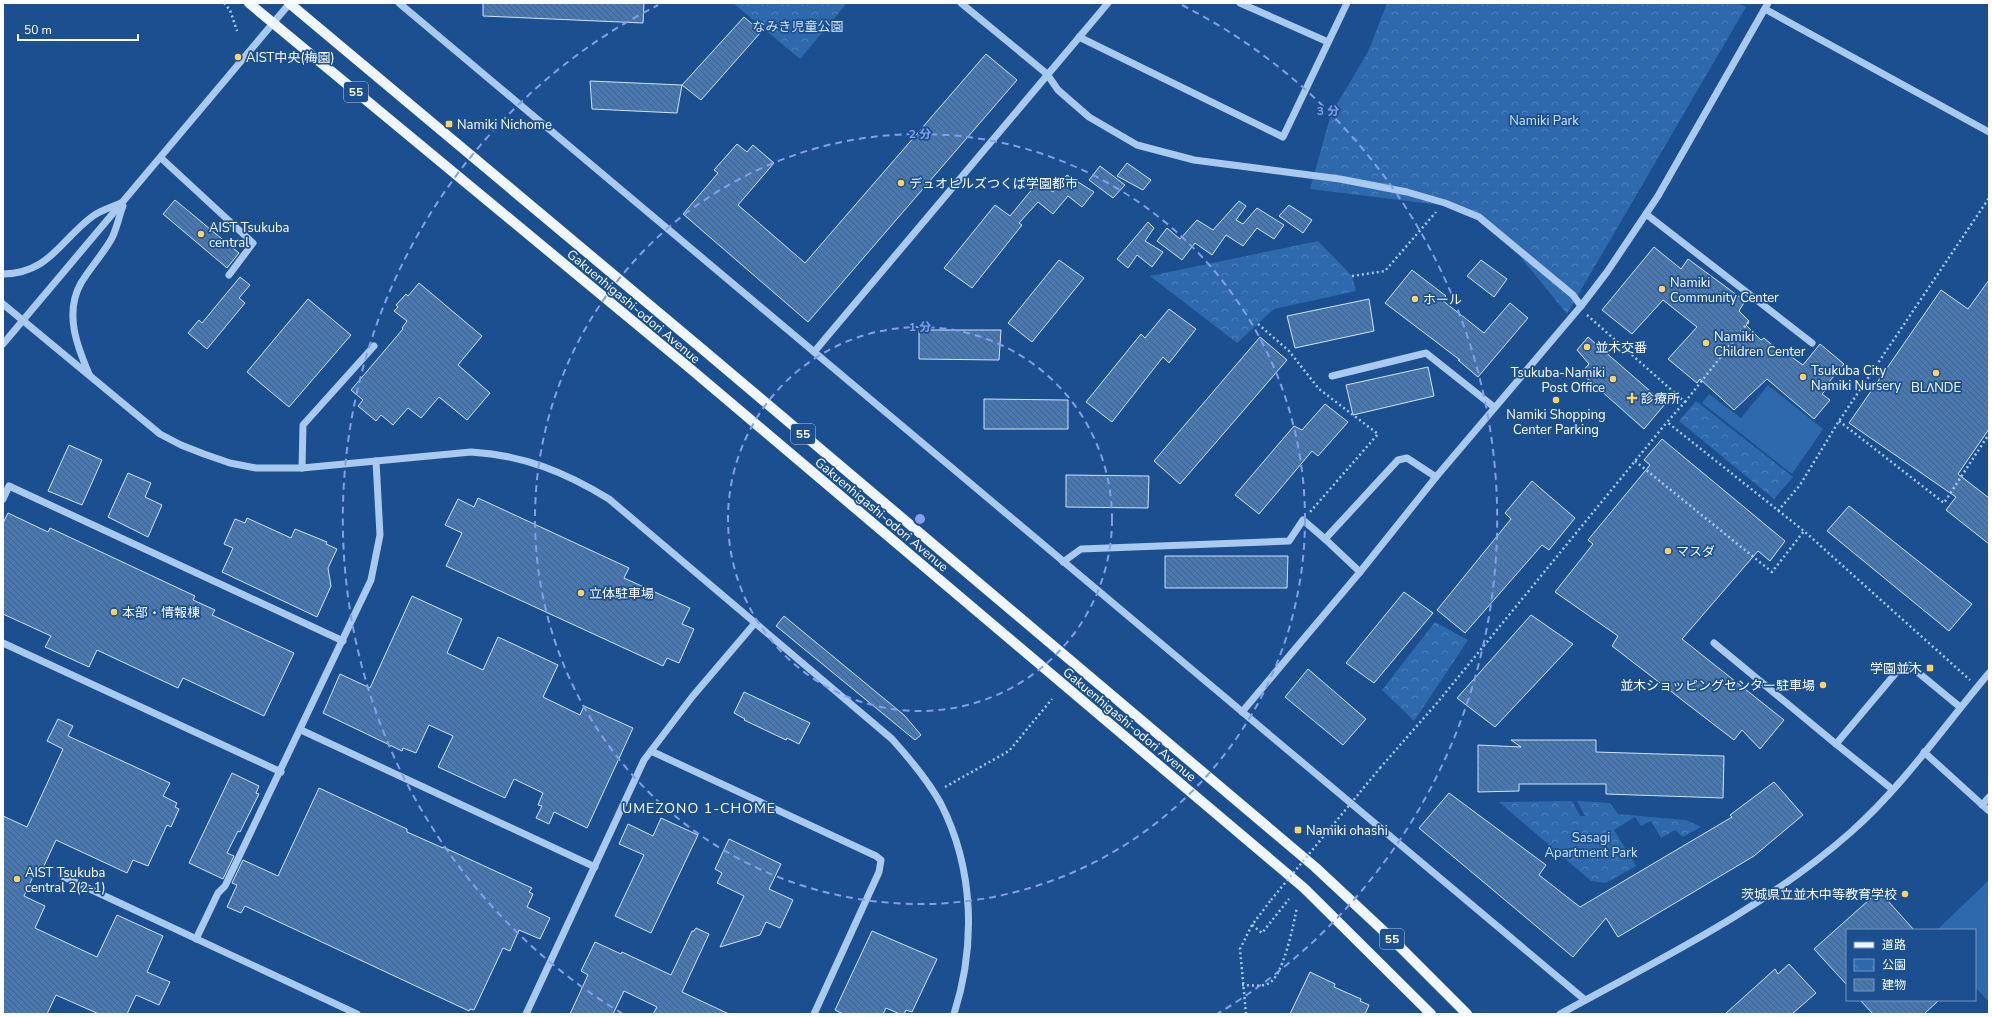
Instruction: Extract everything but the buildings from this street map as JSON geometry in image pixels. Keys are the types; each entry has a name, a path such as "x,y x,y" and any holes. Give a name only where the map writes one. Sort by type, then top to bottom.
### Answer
{"main road":[{"name":"Gakuenhigashi-odori Avenue","path":"249,3 692,370 1304,888 1431,1014"},
{"name":"Gakuenhigashi-odori Avenue","path":"290,3 1309,862 1390,937 1467,1014"}],"street":[{"path":"3,344 290,3"},
{"path":"399,3 1585,1000"},
{"path":"961,3 1047,74 1058,90 1089,118 1137,145 1194,160 1340,179 1407,192 1445,203 1479,217 1573,294 1582,306"},
{"path":"814,352 1108,3"},
{"path":"1240,3 1328,42"},
{"path":"1079,37 1283,137 1347,3"},
{"path":"1242,712 1360,572 1494,407 1582,306 1646,214 1767,6 1989,132"},
{"path":"161,158 253,243 229,275"},
{"path":"3,274 13,274 41,264 94,215 124,202"},
{"path":"89,375 77,344 73,326 75,300 80,285 112,237 124,202"},
{"path":"1646,214 1812,343"},
{"path":"3,304 160,434 181,445 230,463 256,468 302,468 471,452 496,454 532,462 560,473 610,499 892,738 909,758 941,804 951,828 964,873 969,921 966,970 954,1014"},
{"path":"302,468 303,426 374,346"},
{"path":"1332,376 1426,353 1494,407"},
{"path":"1325,539 1398,460 1407,458 1436,477"},
{"path":"196,938 218,894 225,886 281,772 371,580 377,558 380,535 376,461"},
{"path":"3,499 9,486 342,641"},
{"path":"1063,562 1081,549 1289,541 1303,520 1360,572"},
{"path":"526,1014 644,760 692,697 755,623"},
{"path":"3,643 281,772"},
{"path":"1714,643 1892,789"},
{"path":"1836,744 1900,668 1904,666 1910,665 1960,707"},
{"path":"1560,1014 1752,906 1802,871 1851,832 1892,789 1989,673"},
{"path":"301,730 595,867"},
{"path":"651,751 876,856 881,860 879,872 814,1014"},
{"path":"1924,752 1989,811"},
{"path":"1982,805 1989,797"},
{"path":"62,876 357,1014"}],"path":[{"path":"224,3 230,10 237,31"},
{"path":"1778,510 1800,486 1839,421 1989,198"},
{"path":"1352,276 1385,271 1445,203"},
{"path":"1582,306 1589,319 1685,402"},
{"path":"1246,1014 1242,986 1240,950 1252,925 1380,768 1442,698 1667,422 1685,402 1750,320"},
{"path":"1258,324 1289,351 1319,389 1378,434 1303,520"},
{"path":"1839,421 1944,503 1989,434"},
{"path":"1667,422 1804,531 1978,686"},
{"path":"1635,462 1772,572 1804,531"},
{"path":"945,786 1009,751 1052,699"},
{"path":"1252,925 1262,933 1288,899"},
{"path":"1242,986 1268,984 1272,981 1286,953 1297,907"}],"green space":[{"name":"なみき児童公園","path":"733,3 847,3 800,59"},
{"name":"Namiki Park","path":"1387,3 1736,3 1746,7 1567,314 1497,228 1448,206 1310,189 1331,114 1368,52"},
{"path":"1318,241 1352,276 1356,291 1274,309 1237,343 1150,276"},
{"path":"1768,385 1823,429 1792,474 1702,403 1709,394 1741,418"},
{"path":"1696,401 1793,477 1774,499 1679,421"},
{"path":"1435,622 1468,640 1414,721 1382,690"},
{"name":"Sasagi Apartment Park","path":"1572,801 1580,816 1585,816 1577,801 1610,803 1618,814 1686,820 1701,827 1683,837 1675,830 1661,838 1651,821 1641,826 1635,817 1614,830 1636,866 1606,883 1591,881 1499,802"},
{"path":"1989,880 1989,1002 1976,988 1976,929 1938,929"}],"place":[{"name":"AIST中央(梅園)","path":"238,57"},
{"name":"Namiki Nichome","path":"449,124"},
{"name":"デュオヒルズつくば学園都市","path":"901,183"},
{"name":"AIST Tsukuba central","path":"201,234"},
{"name":"Namiki Community Center","path":"1662,289"},
{"name":"ホール","path":"1415,299"},
{"name":"Namiki Children Center","path":"1706,343"},
{"name":"並木交番","path":"1587,347"},
{"name":"BLΛNDE","path":"1936,373"},
{"name":"Tsukuba City Namiki Nursery","path":"1803,377"},
{"name":"Tsukuba-Namiki Post Office","path":"1613,379"},
{"name":"診療所","path":"1632,398"},
{"name":"Namiki Shopping Center Parking","path":"1556,400"},
{"name":"マスダ","path":"1668,551"},
{"name":"立体駐車場","path":"581,593"},
{"name":"本部・情報棟","path":"114,612"},
{"name":"学園並木","path":"1930,668"},
{"name":"並木ショッピングセンター駐車場","path":"1823,685"},
{"name":"Namiki ohashi","path":"1298,830"},
{"name":"AIST Tsukuba central 2(2-1)","path":"17,879"},
{"name":"茨城県立並木中等教育学校","path":"1905,894"}],"district":[{"name":"UMEZONO 1-CHOME","path":"699,808"}]}
